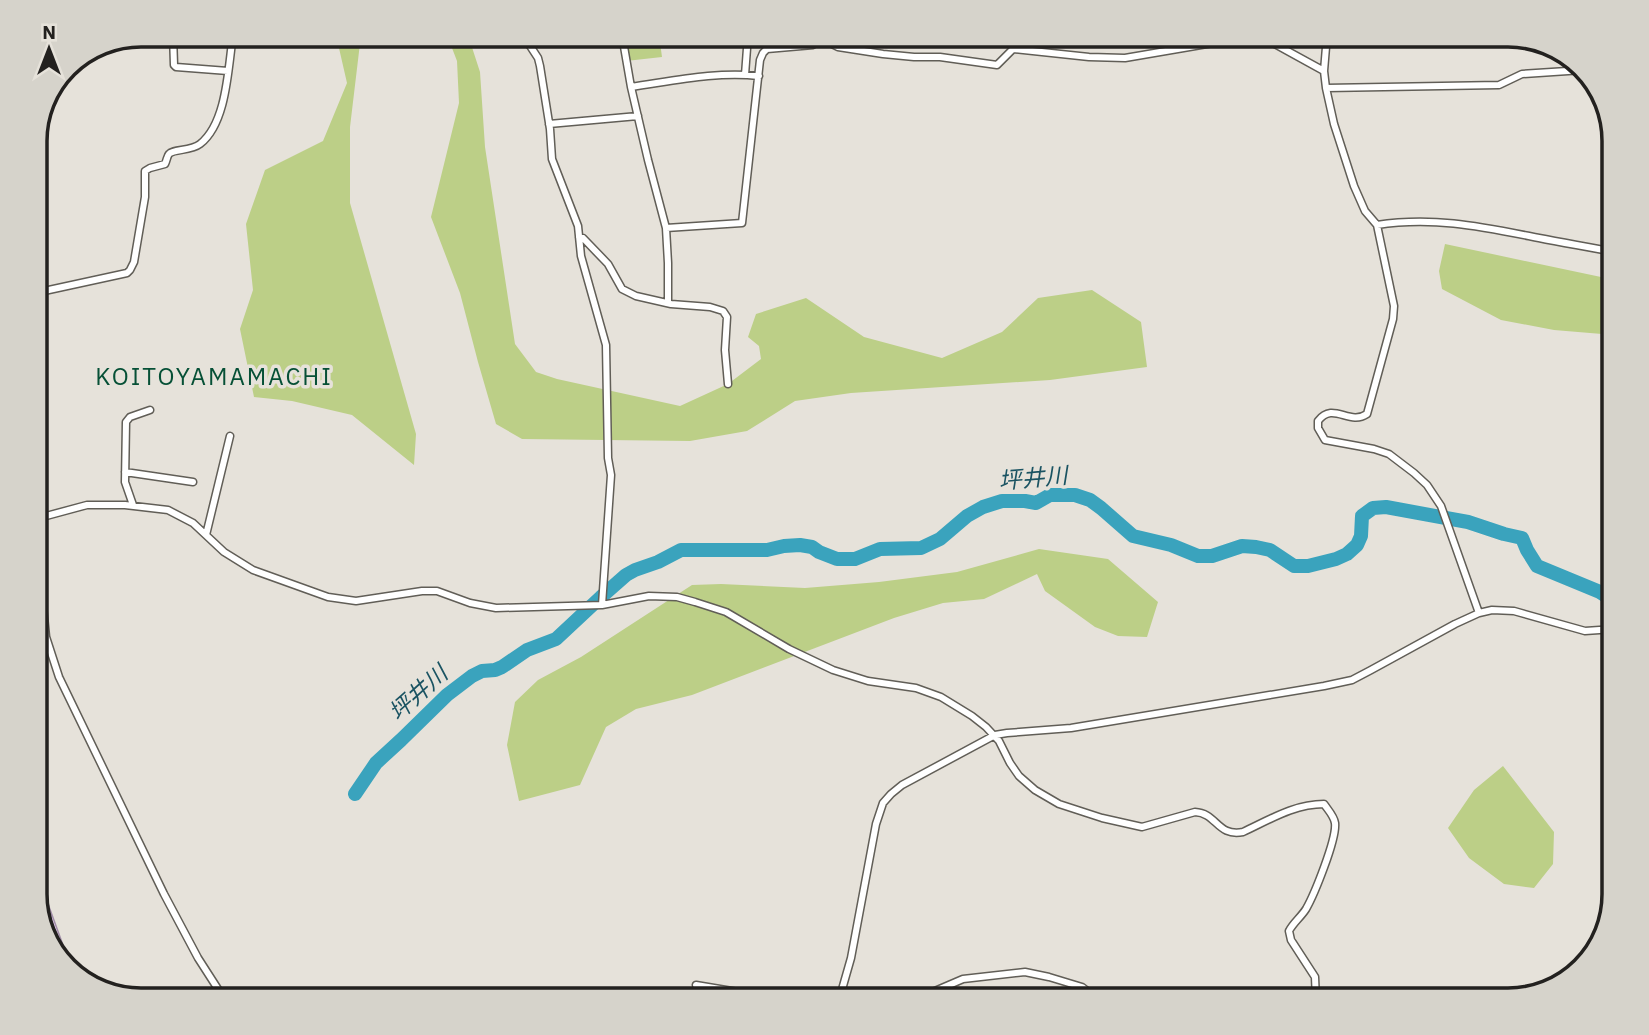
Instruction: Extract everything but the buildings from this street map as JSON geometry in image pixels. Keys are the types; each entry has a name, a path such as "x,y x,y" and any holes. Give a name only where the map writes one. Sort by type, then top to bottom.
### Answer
{"street":[{"path":"173,47 176,67 228,71"},
{"path":"47,290 127,273 130,270 134,262 145,197 145,171 150,167 165,164 170,152 193,149 216,127 221,114 231,47"},
{"path":"531,47 540,66 555,168 578,226 581,256 606,345 606,409 611,475 602,605"},
{"path":"624,47 631,87 666,228 668,303"},
{"path":"745,75 747,47"},
{"path":"666,228 742,223 760,60 767,49 790,47"},
{"path":"838,47 998,65 1013,49 1125,58 1189,47"},
{"path":"1280,47 1324,71"},
{"path":"1326,47 1324,71 1334,124 1354,186 1365,211 1377,225 1394,319 1368,411 1363,417 1356,419 1337,413 1326,414 1318,421 1318,428 1322,437 1329,441 1381,451 1401,462 1427,485 1441,507 1479,613"},
{"path":"1326,88 1499,85 1522,74 1569,71"},
{"path":"631,87 701,78 759,76"},
{"path":"549,124 638,116"},
{"path":"1377,225 1403,221 1450,222 1602,250"},
{"path":"579,237 608,264 622,289 636,296 668,303 723,311 726,314 728,384"},
{"path":"133,505 125,482 126,422 130,417 150,410"},
{"path":"206,535 230,436"},
{"path":"125,472 193,482"},
{"path":"47,516 87,505 133,505 168,510 194,523 224,552 253,570 328,597 356,601 422,591 437,591 470,603 496,608 602,605 649,596 695,601 726,612 789,649 833,670 868,681 916,688 941,697 979,720 995,735 1015,772 1043,795 1059,804 1135,827 1149,826 1195,811 1208,816 1227,832 1236,833 1298,807 1324,804 1335,823 1334,835 1306,909 1289,931 1293,944 1315,977 1315,988"},
{"path":"843,988 851,957 873,835 883,803 902,785 995,735 1071,727 1352,680 1455,624 1492,610 1502,610 1586,631 1602,630"},
{"path":"47,640 59,677 164,894 217,988"},
{"path":"942,988 963,979 1025,972 1083,988"},
{"path":"696,985 714,988"}],"green space":[{"path":"339,47 360,47 350,127 350,203 416,434 414,465 352,415 292,401 254,397 240,329 253,290 246,224 265,170 323,141 347,83"},
{"path":"452,47 472,47 480,72 485,147 515,344 536,372 680,406 728,384 761,359 759,346 748,337 756,314 806,298 864,337 942,358 1002,332 1038,298 1092,290 1141,322 1147,367 1050,380 851,393 795,401 747,431 690,441 522,439 496,424 460,293 431,217 459,103 457,61"},
{"path":"624,47 661,47 662,57 626,61"},
{"path":"1445,244 1602,277 1602,334 1554,330 1501,320 1442,289 1439,271"},
{"path":"1039,549 1108,559 1158,602 1147,637 1118,636 1095,627 1045,591 1037,574 984,599 943,603 894,618 692,695 636,709 606,727 580,785 519,801 507,745 515,702 538,680 581,657 692,585 805,588 879,582 957,572"},
{"path":"1503,766 1554,832 1553,864 1534,888 1504,884 1469,858 1448,828 1474,790"}],"waterway":[{"name":"坪井川","path":"355,794 376,763 447,695 472,676 502,667 527,650 556,639 626,575 681,550 767,550 800,545 812,547 837,559 855,559 880,549 921,548 940,539 967,516 1002,501 1036,503 1050,495 1075,495 1090,500 1133,536 1171,545 1198,556 1212,556 1242,546 1256,547 1270,550 1294,566 1308,566 1347,554 1357,545 1361,536 1362,516 1373,508 1386,507 1468,522 1522,538 1537,566 1602,593"}],"district":[{"name":"KOITOYAMAMACHI","path":"214,377"}]}
